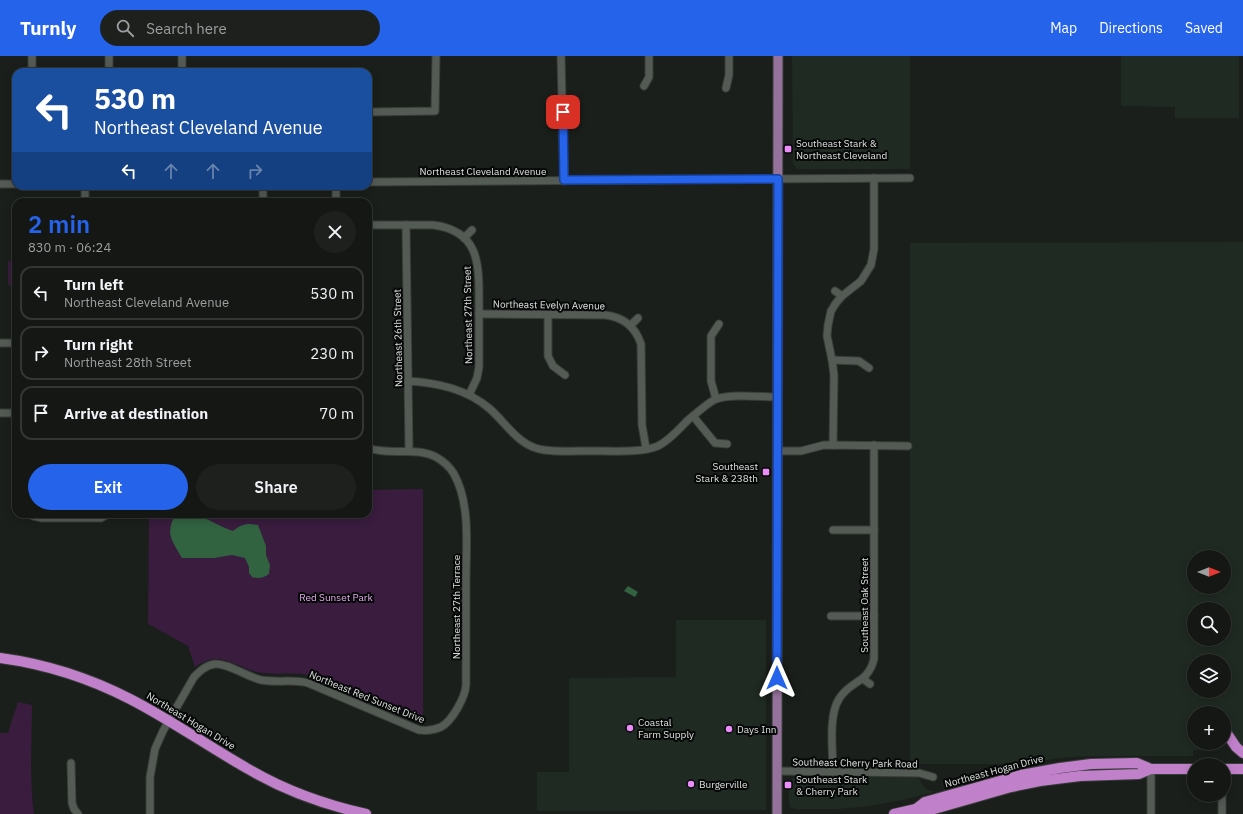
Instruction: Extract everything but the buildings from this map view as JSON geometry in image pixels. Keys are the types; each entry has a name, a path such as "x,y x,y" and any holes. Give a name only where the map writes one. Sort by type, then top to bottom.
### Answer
{"highway":[{"name":"Northeast Hogan Drive","path":"0,658 43,666 87,680 130,699 168,720 250,771 277,784 320,802 366,814"},
{"path":"1231,740 1236,747 1243,753"},
{"name":"Northeast Hogan Drive","path":"894,814 916,809 925,802 1042,770 1091,764 1137,764 1151,769 1187,769"},
{"path":"1231,769 1243,769"}],"main road":[{"path":"777,814 778,56"}],"street":[{"path":"32,56 32,68"},
{"path":"109,56 109,68"},
{"path":"182,56 182,68"},
{"path":"372,112 435,111 436,56"},
{"path":"561,56 564,180"},
{"path":"644,86 649,77 649,56"},
{"path":"726,88 729,75 729,56"},
{"path":"833,445 834,375 827,336 828,325 831,311 842,296 861,281 867,273 874,258 874,178"},
{"name":"Northeast Cleveland Avenue","path":"372,182 910,178"},
{"path":"0,184 12,184"},
{"path":"372,225 441,226 455,231 464,238 472,230"},
{"name":"Northeast 26th Street","path":"406,225 409,451"},
{"name":"Northeast 27th Street","path":"464,238 473,250 478,265 479,367 477,378 469,395"},
{"path":"835,291 842,296"},
{"name":"Northeast Evelyn Avenue","path":"479,314 605,315 620,318 631,325"},
{"path":"548,315 548,356 553,366 565,375"},
{"path":"638,318 631,325 641,344 642,425 646,448"},
{"path":"716,399 711,381 711,336 719,324"},
{"path":"0,343 12,343"},
{"path":"832,360 860,361 869,368"},
{"path":"408,381 442,385 469,395 489,408 522,442 536,449 565,451 632,450 657,446 667,441 693,416 716,399 726,396 778,397"},
{"path":"0,413 12,413"},
{"path":"693,416 715,443 727,444"},
{"path":"777,451 801,451 833,445 908,446"},
{"name":"Southeast Oak Street","path":"833,772 833,712 839,698 844,692 863,679 872,666 874,659 874,445"},
{"name":"Northeast 27th Terrace","path":"372,449 380,451 409,451 431,455 444,462 454,473 459,486 466,520 466,690 462,702 446,724"},
{"path":"42,518 101,518"},
{"path":"833,530 874,530"},
{"path":"831,616 874,616"},
{"name":"Northeast Red Sunset Drive","path":"150,814 150,776 153,758 160,736 194,677 209,665 220,664 261,680 292,680 308,683 419,730 433,729 446,724"},
{"path":"863,679 870,684"},
{"path":"71,763 72,803 78,814"},
{"path":"1151,769 1151,814"},
{"name":"Southeast Cherry Park Road","path":"777,772 919,773 933,777"},
{"path":"1222,802 1222,814"}],"shaded area":[{"path":"792,56 910,56 910,169 798,169 793,164"},
{"path":"1121,56 1239,56 1239,118 1175,118 1175,107 1121,106"},
{"path":"1243,242 1243,744 1231,744 1231,706 1187,706 1187,750 1193,750 1193,756 1090,756 1059,758 1024,764 910,764 910,243"},
{"path":"174,518 204,518 233,531 245,525 258,525 266,546 266,555 270,565 269,574 261,578 252,577 249,573 249,567 245,558 232,555 214,558 182,558 171,537 170,528"},
{"path":"628,586 638,592 635,597 624,591"},
{"path":"676,620 766,620 766,810 537,811 537,772 569,772 569,678 676,677"},
{"path":"794,777 917,777 926,789 938,791 903,800 869,806 838,809 795,809 790,807 789,802 789,783"}],"green space":[{"path":"8,261 12,261 12,285 8,285"},
{"name":"Red Sunset Park","path":"423,489 423,723 414,721 307,675 263,673 222,659 205,661 195,667 188,646 148,624 149,518 372,518 372,490"},
{"path":"18,702 32,705 31,773 34,814 0,814 0,733 8,733"}],"place":[{"name":"Southeast Stark & Northeast Cleveland","path":"788,149"},
{"name":"Southeast Stark & 238th","path":"766,472"},
{"name":"Coastal Farm Supply","path":"630,728"},
{"name":"Days Inn","path":"729,729"},
{"name":"Burgerville","path":"691,784"},
{"name":"Southeast Stark & Cherry Park","path":"788,785"}],"route":[{"path":"563,112 564,180 778,179 777,678"}]}
